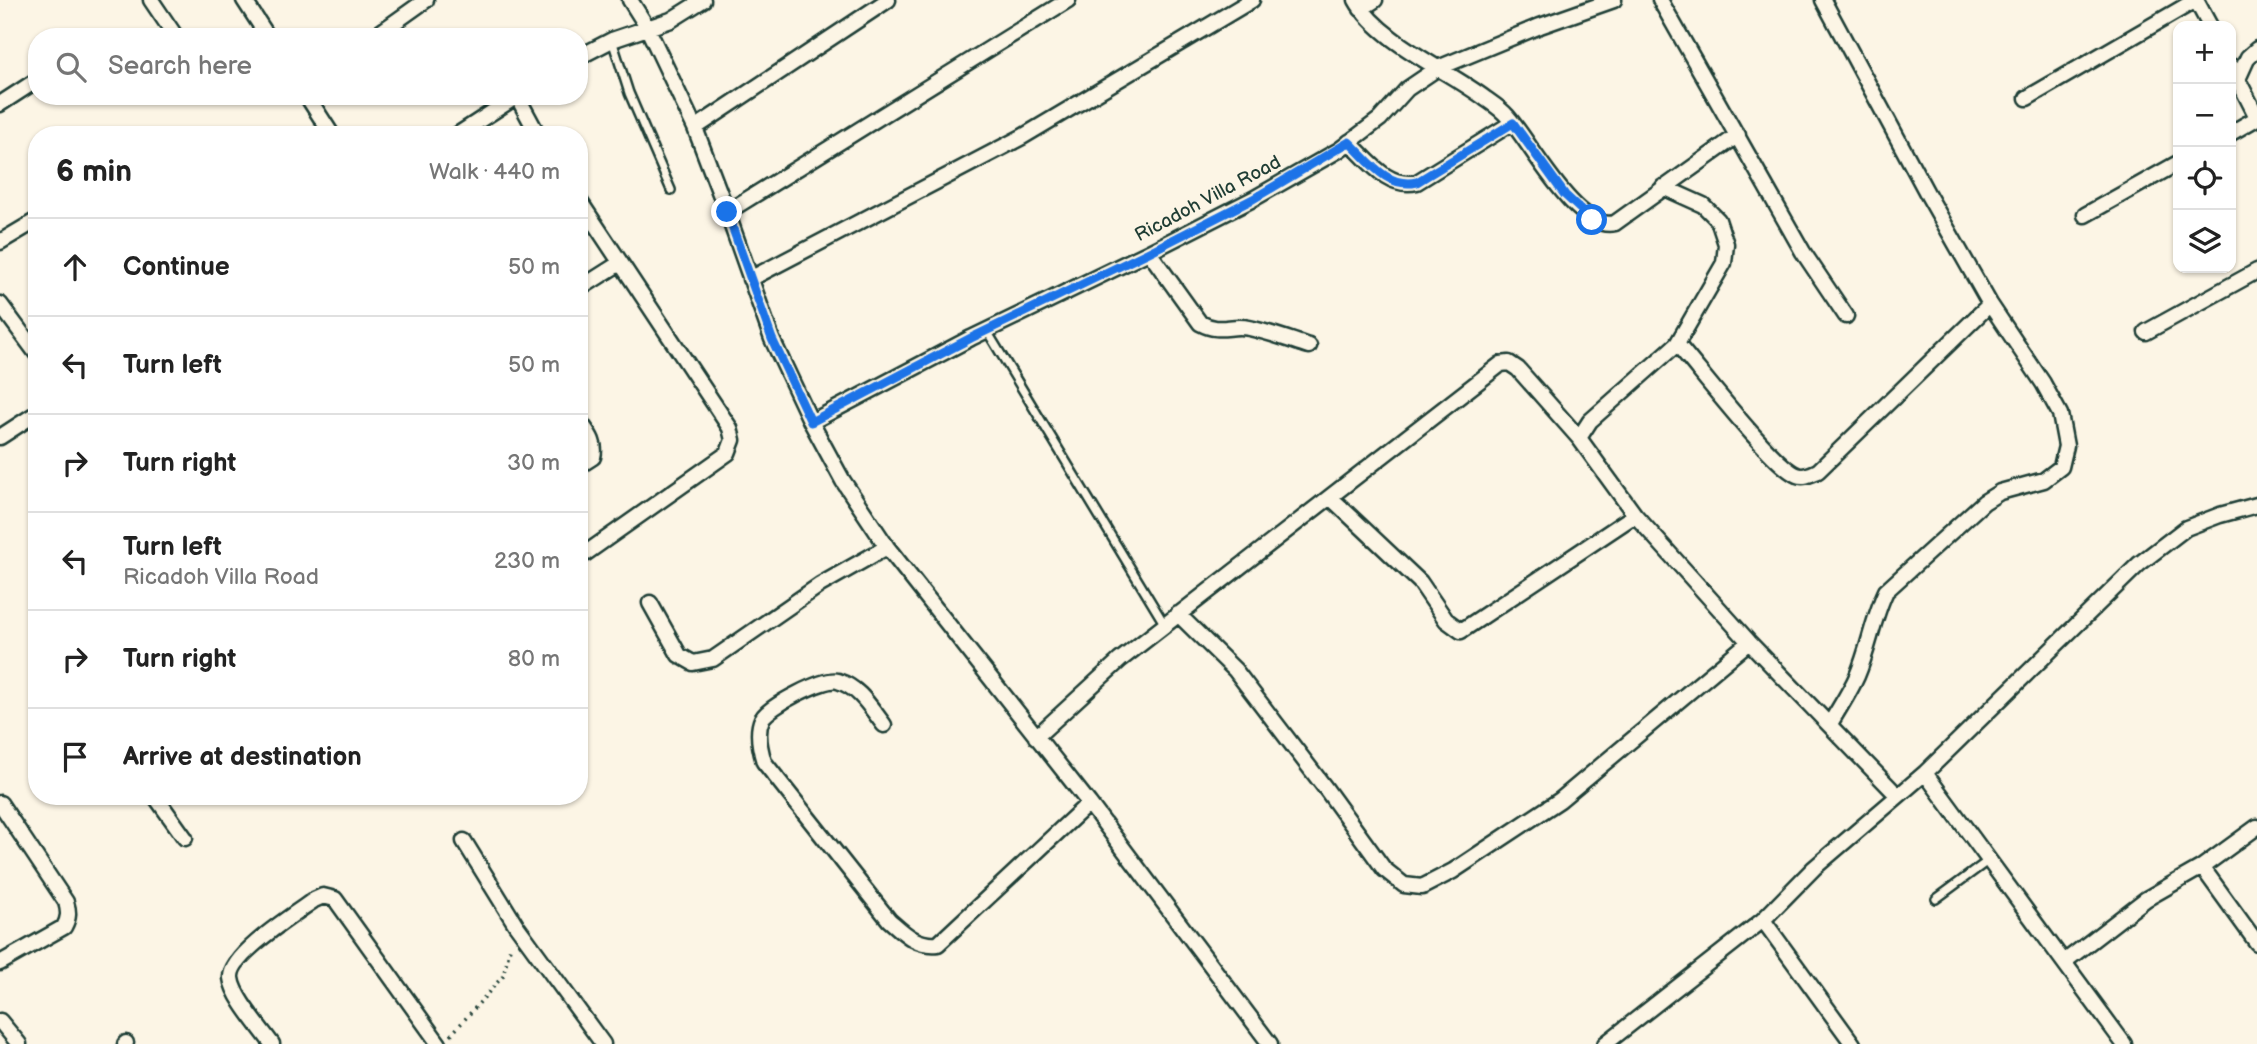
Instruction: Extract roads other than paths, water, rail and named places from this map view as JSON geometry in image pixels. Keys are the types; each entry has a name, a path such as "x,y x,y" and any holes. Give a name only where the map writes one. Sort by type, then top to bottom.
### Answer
{"street":[{"path":"151,0 170,28"},
{"path":"244,0 262,28"},
{"path":"387,28 426,0"},
{"path":"630,0 647,27 695,128 772,339 811,422 843,481 887,547 1089,803 1270,1044"},
{"path":"588,52 612,40 671,20 703,0"},
{"path":"695,128 888,0"},
{"path":"727,212 1068,0"},
{"path":"750,279 1022,137 1252,0"},
{"path":"1375,0 1359,4 1375,25 1462,81 1506,114 1565,195 1592,220 1606,226 1615,223 1738,135"},
{"name":"Ricadoh Villa Road","path":"811,422 987,330 1253,199 1349,142 1380,119 1407,89 1438,68 1540,26 1614,0"},
{"path":"1660,0 1804,252 1846,316"},
{"path":"1823,0 1990,304 2043,383 2060,414 2066,446 2062,467 2044,480 2000,492 1984,502 1886,591 1878,608 1857,677 1830,724"},
{"path":"2027,98 2196,0 2207,21"},
{"path":"2238,79 2248,57 2257,49"},
{"path":"2236,75 2257,118 2236,130"},
{"path":"0,104 28,86"},
{"path":"313,105 326,126"},
{"path":"471,126 503,105"},
{"path":"522,105 533,126"},
{"path":"1349,142 1390,180 1405,185 1417,182 1513,123"},
{"path":"2085,215 2173,166"},
{"path":"1579,438 1590,421 1677,344 1724,263 1726,244 1718,220 1703,205 1663,187"},
{"path":"588,214 730,428 733,440 728,453 588,552"},
{"path":"0,242 28,225"},
{"path":"1149,252 1200,323 1222,330 1247,327 1309,346"},
{"path":"588,283 620,263"},
{"path":"2146,332 2257,271"},
{"path":"0,304 28,342"},
{"path":"1677,344 1774,457 1795,474 1802,476 1818,471 1990,304"},
{"path":"1036,737 1120,660 1178,614 1501,364 1509,363 1518,369 1579,438 1635,516 1749,642 1897,795"},
{"path":"0,437 28,419"},
{"path":"588,434 593,441 594,450 593,457 588,460"},
{"path":"1331,498 1420,582 1446,620 1461,631 1635,516"},
{"path":"1608,1043 1763,920 1814,868 1925,773 2139,564 2186,528 2257,505"},
{"path":"650,603 679,655 693,663 713,659 820,585 887,547"},
{"path":"1178,614 1235,670 1384,869 1405,886 1422,887 1453,871 1560,800 1749,642"},
{"path":"884,725 856,689 834,680 816,685 770,708 762,720 759,732 760,747 764,762 889,920 912,940 925,945 938,944 1089,803"},
{"path":"1925,773 2124,1044"},
{"path":"0,803 66,902 69,912 64,927 0,963"},
{"path":"161,805 185,838"},
{"path":"2064,962 2146,899 2202,867 2257,827"},
{"path":"464,841 516,925 603,1044"},
{"path":"2202,867 2257,943"},
{"path":"272,1044 237,993 231,979 232,969 248,950 323,896 335,899 439,1044"},
{"path":"1763,920 1853,1044"},
{"path":"0,1021 19,1044"}],"lane":[{"path":"612,40 629,93 671,190"},
{"path":"987,330 1165,625"},
{"path":"1936,899 1990,860"}]}
